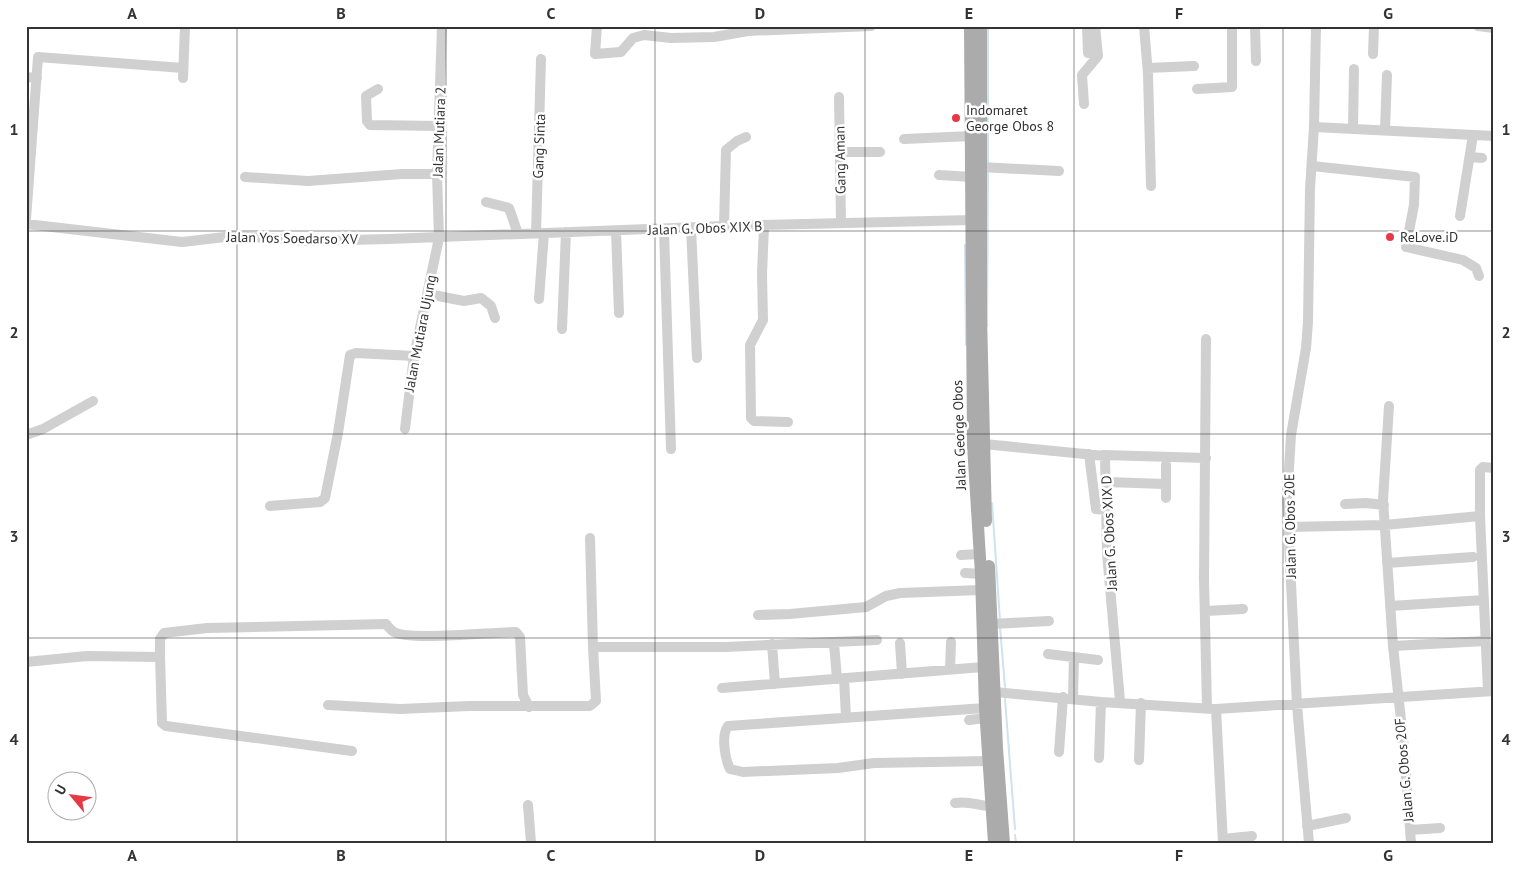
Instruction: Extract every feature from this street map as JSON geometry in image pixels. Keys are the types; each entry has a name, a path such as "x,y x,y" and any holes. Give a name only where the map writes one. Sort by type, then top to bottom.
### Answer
{"main road":[{"name":"Jalan George Obos","path":"970,26 973,445 981,574 983,667 994,843"},
{"name":"Jalan George Obos","path":"982,26 981,316 984,444 1004,843"}],"street":[{"path":"26,219 32,78 38,57 183,73 185,26"},
{"name":"Jalan Mutiara 2","path":"439,238 436,174 440,126 442,26"},
{"path":"597,26 595,54 621,52 633,38 644,36 714,37 748,31 872,26"},
{"path":"1087,26 1088,53"},
{"path":"1084,104 1082,74 1098,56 1095,26"},
{"path":"1144,26 1148,68 1151,186"},
{"path":"1197,89 1232,87 1232,26"},
{"path":"1255,26 1256,61"},
{"name":"Jalan G. Obos 20E","path":"1309,843 1297,705 1288,527 1288,461 1306,348 1316,26"},
{"path":"1373,54 1374,26"},
{"path":"1478,26 1494,28"},
{"name":"Gang Sinta","path":"539,299 542,58"},
{"path":"1148,68 1194,66"},
{"path":"1353,128 1354,69"},
{"path":"1385,129 1388,75"},
{"path":"378,89 369,92 366,96 367,120 370,125 440,126"},
{"name":"Gang Aman","path":"839,97 841,223"},
{"path":"1314,127 1385,129 1494,136"},
{"path":"1460,216 1471,157 1473,134"},
{"path":"904,139 971,136"},
{"path":"724,226 726,150 737,141 746,137"},
{"path":"840,152 880,152"},
{"path":"1471,157 1482,158"},
{"path":"1312,166 1415,177 1414,205 1406,247 1468,262 1476,268 1479,276"},
{"path":"981,167 1059,171"},
{"path":"244,177 308,182 402,174 436,174"},
{"path":"939,175 972,178"},
{"path":"486,202 509,208 518,234"},
{"name":"Jalan G. Obos XIX B","path":"439,238 724,226 972,220"},
{"name":"Jalan Yos Soedarso XV","path":"26,224 182,242 234,236 309,241 439,238"},
{"path":"764,226 763,320 750,345 751,418 754,421 788,422"},
{"path":"691,228 696,358"},
{"path":"664,230 671,449"},
{"path":"616,231 619,313"},
{"path":"562,329 566,232"},
{"name":"Jalan Mutiara Ujung","path":"404,429 414,356 439,238"},
{"path":"428,294 464,301 481,298 491,306 496,318"},
{"path":"1206,338 1204,578 1223,841 1252,836"},
{"path":"270,506 320,502 325,498 338,433 350,355 356,353 414,356"},
{"path":"26,435 43,429 94,401"},
{"name":"Jalan G. Obos 20F","path":"1388,406 1384,505 1385,525 1392,646 1404,748 1411,843"},
{"name":"Jalan G. Obos XIX D","path":"984,444 1104,455 1107,552 1120,701"},
{"path":"1090,454 1096,509 1107,510"},
{"path":"1104,455 1206,458"},
{"path":"1166,465 1166,498"},
{"path":"995,692 1101,702 1120,701 1212,708 1297,705 1491,691 1486,641 1480,516 1480,469 1483,467 1494,468"},
{"path":"1106,482 1165,484"},
{"path":"1345,504 1366,503 1384,505"},
{"path":"1288,527 1385,525 1480,516"},
{"path":"328,704 400,708 529,707 594,704 596,700 590,538"},
{"path":"961,555 980,554"},
{"path":"1387,563 1472,557"},
{"path":"965,573 981,574"},
{"path":"758,615 858,608 872,605 886,596 900,593 981,590"},
{"path":"1390,606 1484,600"},
{"path":"1206,611 1243,609"},
{"path":"992,624 1049,621"},
{"path":"352,750 166,726 162,723 160,639 164,633 207,628 386,624 391,630 400,634 516,632 520,638 523,696 529,707"},
{"path":"593,647 725,647 877,640"},
{"path":"1392,646 1486,641"},
{"path":"834,642 846,717"},
{"path":"950,669 951,642"},
{"path":"900,643 902,674"},
{"path":"772,644 775,684"},
{"path":"1048,654 1098,660"},
{"path":"26,662 87,656 153,658 160,656"},
{"path":"1059,752 1074,657"},
{"path":"722,688 983,667"},
{"path":"1099,758 1101,702"},
{"path":"1139,760 1141,703"},
{"path":"986,713 846,717 728,726 724,733 730,769 743,772 838,768 874,763 989,761"},
{"path":"969,720 986,713"},
{"path":"955,803 968,801 992,806"},
{"path":"528,805 531,843"},
{"path":"1307,826 1346,818"},
{"path":"1410,830 1440,828"}],"waterway":[{"path":"988,26 988,163"},
{"path":"987,326 988,170"},
{"path":"965,245 966,345"},
{"path":"992,503 1000,620"},
{"path":"1000,627 1005,687"},
{"path":"1005,699 1015,829"},
{"path":"1015,835 1016,843"}],"place":[{"name":"Indomaret George Obos 8","path":"956,118"},
{"name":"ReLove.iD","path":"1390,237"}]}
